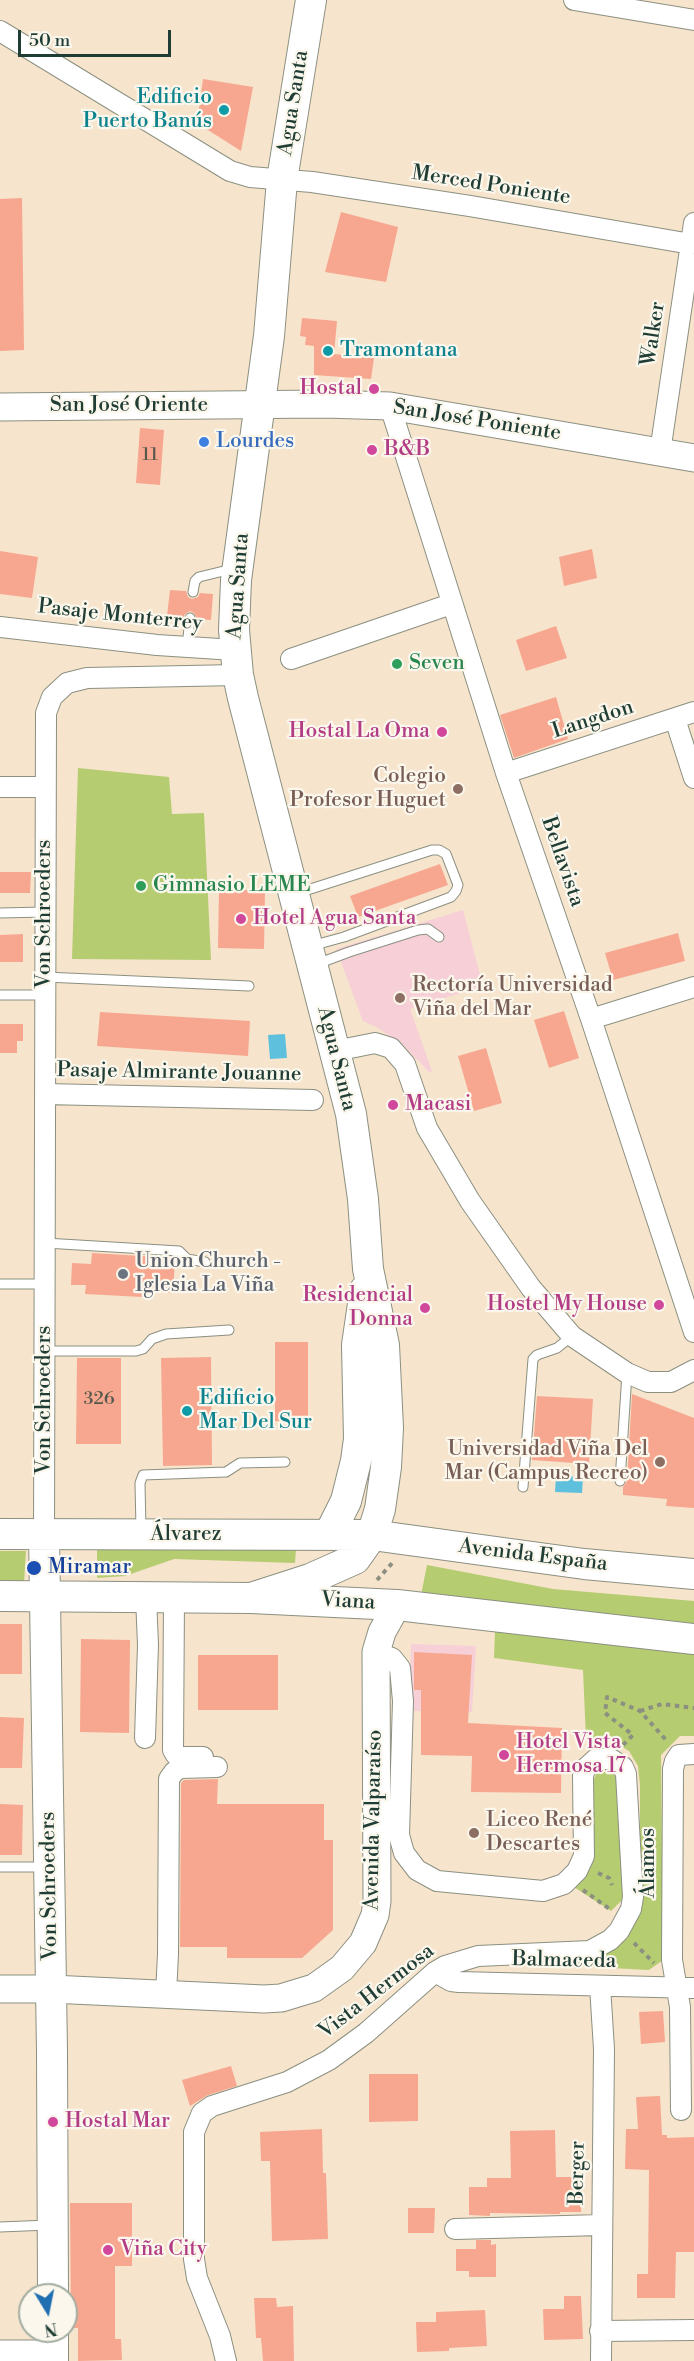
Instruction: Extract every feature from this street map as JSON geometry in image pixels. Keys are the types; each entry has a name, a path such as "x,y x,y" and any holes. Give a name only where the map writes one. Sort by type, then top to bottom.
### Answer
{"main road":[{"name":"Agua Santa","path":"251,1598 310,1580 355,1559 372,1535 380,1509 386,1467 388,1428 384,1345 368,1269 358,1156 351,1114 292,895 236,663 234,608 238,568 269,336 282,180 311,0"},
{"name":"Agua Santa","path":"329,1535 346,1501 356,1461 359,1439 357,1345 368,1269"},
{"name":"Álvarez","path":"0,1534 372,1535"},
{"name":"Von Schroeders","path":"45,1534 53,2283"},
{"name":"Avenida España","path":"372,1535 584,1564 694,1574"},
{"name":"Viana","path":"0,1596 251,1598 397,1605 694,1639"}],"street":[{"path":"574,0 606,2 694,20"},
{"name":"Merced Poniente","path":"0,31 230,171 250,177 312,182 470,206 691,244"},
{"name":"Walker","path":"660,452 694,223"},
{"name":"San José Poniente","path":"258,405 390,406 694,458"},
{"name":"San José Oriente","path":"0,407 258,405"},
{"name":"Bellavista","path":"390,406 451,604 694,1332"},
{"path":"291,659 451,604"},
{"name":"Pasaje Monterrey","path":"0,627 187,647 236,663"},
{"name":"Von Schroeders","path":"45,1534 46,713 52,697 68,683 87,678 236,663"},
{"name":"Langdon","path":"507,773 694,712"},
{"path":"675,719 694,778"},
{"path":"0,787 45,787"},
{"path":"591,1019 694,987"},
{"path":"335,1051 375,1043 391,1048 405,1064 427,1128 470,1201 531,1288 572,1336 627,1373 648,1382 671,1382 694,1370"},
{"name":"Pasaje Almirante Jouanne","path":"45,1094 313,1100"},
{"path":"145,1738 148,1645 160,1597"},
{"path":"160,1597 173,1750 176,1755 182,1757 211,1762 180,1768 169,1779 166,1994"},
{"name":"Avenida Valparaíso","path":"0,1989 51,1989 264,1999 298,1994 329,1979 342,1968 363,1943 375,1915 378,1901 376,1652 382,1632 397,1605"},
{"path":"376,1652 392,1658 400,1668 403,1701 399,1835 404,1853 417,1870 437,1881 543,1891 564,1884 580,1866 585,1846 582,1776 585,1769 596,1759 611,1759"},
{"name":"Álamos","path":"681,2110 680,2007 686,1988 672,1960 673,1780 675,1761 687,1754"},
{"name":"Vista Hermosa","path":"226,2361 220,2336 197,2278 194,2259 194,2140 198,2119 212,2106 287,2082 329,2060 366,2033 435,1972 456,1961 478,1956 590,1951 610,1940 626,1920 633,1896 626,1774 622,1767 611,1759"},
{"name":"Balmaceda","path":"435,1972 451,1981 459,1982 686,1988"},
{"name":"Berger","path":"600,1986 604,2049 601,2361"},
{"path":"455,2229 601,2225"},
{"path":"600,2331 694,2330"},
{"path":"0,2354 53,2349"}],"lane":[{"path":"193,592 195,581 199,577 238,568"},
{"path":"187,647 190,618"},
{"path":"292,895 432,850 439,850 446,854 458,885 451,897 344,937 309,957"},
{"path":"0,913 45,912"},
{"path":"309,957 349,952 418,930 428,929 439,937"},
{"path":"0,995 45,986 249,986"},
{"path":"45,1243 179,1251 187,1259 205,1262"},
{"path":"0,1284 45,1284"},
{"path":"45,1351 136,1351 143,1349 159,1335 229,1330"},
{"path":"523,1486 533,1359 537,1355 557,1348 572,1336"},
{"path":"620,1481 627,1373"},
{"path":"141,1535 140,1484 143,1475 226,1472 240,1463 285,1462"},
{"path":"0,1867 50,1868"},
{"path":"0,2227 53,2225"}],"path":[{"path":"611,1759 633,1735 605,1713 607,1697 640,1712 687,1754"},
{"path":"640,1712 663,1704 694,1708"},
{"path":"580,1866 609,1878 626,1920"}],"shaded area":[{"name":"Rectoría Universidad Viña del Mar","path":"463,910 483,986 410,1009 432,1071 430,1073 404,1046 378,1028 363,1021 336,949"},
{"path":"411,1644 476,1646 472,1712 409,1711"}],"green space":[{"name":"Gimnasio LEME","path":"78,768 169,777 172,814 204,813 211,960 72,959"},
{"path":"296,1549 295,1563 174,1559 125,1576 97,1578 97,1550"},
{"path":"0,1551 26,1551 24,1583 0,1582"},
{"path":"427,1565 553,1589 694,1601 694,1628 421,1595"},
{"path":"495,1631 694,1654 694,1736 680,1736 661,1755 663,1960 649,1970 574,1966 575,1961 640,1909 638,1766 629,1751 612,1741 586,1739 583,1670 494,1658"},
{"path":"606,1770 614,1772 618,1784 624,1898 611,1911 574,1887 592,1785 596,1774"}],"water":[{"path":"285,1034 287,1058 270,1059 268,1035"},
{"path":"556,1476 583,1477 582,1493 555,1492"}],"building":[{"name":"Edificio Puerto Banús","path":"203,79 253,87 241,151 197,123"},
{"path":"22,198 24,350 0,351 0,199"},
{"path":"341,212 398,227 386,282 325,272"},
{"name":"Tramontana","path":"302,318 337,321 334,354 374,358 371,379 314,375 314,346 305,345 306,337 300,336"},
{"path":"140,428 164,430 160,485 136,483"},
{"path":"592,549 597,578 564,586 559,557"},
{"path":"0,551 38,557 32,598 0,594"},
{"path":"170,590 186,591 188,597 192,599 198,597 200,593 213,594 211,620 197,619 190,611 183,618 167,616"},
{"path":"556,626 567,658 526,671 516,640"},
{"path":"556,697 568,739 514,758 500,715"},
{"path":"440,864 448,885 358,917 350,896"},
{"path":"0,872 31,872 30,893 0,893"},
{"name":"Hotel Agua Santa","path":"219,890 265,890 264,949 218,948"},
{"path":"678,933 685,961 613,980 605,953"},
{"path":"23,934 23,962 0,962 0,935"},
{"path":"564,1011 579,1058 549,1068 534,1020"},
{"path":"100,1012 250,1021 248,1056 97,1046"},
{"path":"0,1024 23,1024 23,1041 17,1041 17,1053 0,1053"},
{"path":"486,1048 502,1103 474,1111 458,1056"},
{"name":"Union Church - Iglesia La Viña","path":"92,1253 175,1258 173,1293 143,1291 142,1297 85,1294 86,1285 71,1285 72,1263 91,1264"},
{"path":"275,1342 308,1342 308,1421 275,1421"},
{"name":"Edificio Mar Del Sur","path":"211,1357 212,1465 163,1466 161,1358"},
{"path":"77,1358 121,1358 121,1444 76,1444"},
{"name":"Universidad Viña Del Mar (Campus Recreo)","path":"632,1394 694,1418 694,1508 666,1506 667,1499 623,1495 623,1487 627,1481"},
{"path":"537,1396 593,1399 589,1464 532,1460"},
{"path":"0,1624 22,1624 22,1674 0,1674"},
{"path":"81,1639 130,1640 129,1733 80,1732"},
{"name":"Hotel Vista Hermosa 17","path":"414,1652 472,1655 468,1723 562,1728 561,1793 471,1792 472,1756 421,1755 421,1690 414,1690"},
{"path":"198,1655 278,1655 278,1710 198,1710"},
{"path":"0,1717 24,1718 22,1768 0,1768"},
{"path":"218,1779 217,1804 324,1804 324,1840 333,1840 333,1930 302,1958 227,1958 227,1947 180,1947 181,1783 184,1780"},
{"path":"0,1804 23,1805 22,1855 0,1855"},
{"path":"663,2011 665,2042 641,2044 639,2012"},
{"path":"231,2066 237,2086 208,2095 190,2106 182,2080"},
{"path":"369,2074 418,2074 418,2121 369,2122"},
{"path":"660,2096 662,2135 667,2135 667,2138 694,2137 694,2252 676,2252 675,2298 637,2298 637,2274 648,2274 649,2170 625,2169 626,2129 638,2129 636,2097"},
{"path":"322,2129 328,2239 272,2241 270,2161 261,2161 260,2132"},
{"path":"555,2130 556,2177 582,2177 581,2212 469,2215 469,2187 487,2187 487,2178 511,2178 510,2131"},
{"path":"70,2203 132,2203 132,2266 115,2266 115,2339 121,2339 122,2360 78,2361 78,2283 71,2283"},
{"path":"408,2208 435,2208 434,2233 408,2233"},
{"path":"476,2240 491,2240 491,2245 496,2244 496,2277 469,2277 469,2271 456,2271 456,2249 476,2249"},
{"path":"564,2296 581,2296 583,2339 544,2340 543,2309 564,2309"},
{"path":"254,2298 276,2298 277,2307 293,2306 294,2361 263,2361 261,2338 256,2338"},
{"path":"485,2310 487,2346 417,2352 416,2322 436,2322 436,2312"}],"place":[{"name":"Edificio Puerto Banús","path":"224,110"},
{"name":"Tramontana","path":"328,351"},
{"name":"Hostal","path":"374,389"},
{"name":"Lourdes","path":"204,442"},
{"name":"B&B","path":"372,450"},
{"name":"Seven","path":"397,664"},
{"name":"Hostal La Oma","path":"442,732"},
{"name":"Colegio Profesor Huguet","path":"458,789"},
{"name":"Gimnasio LEME","path":"141,886"},
{"name":"Hotel Agua Santa","path":"241,919"},
{"name":"Rectoría Universidad Viña del Mar","path":"400,998"},
{"name":"Macasi","path":"393,1105"},
{"name":"Union Church - Iglesia La Viña","path":"123,1274"},
{"name":"Hostel My House","path":"659,1305"},
{"name":"Residencial Donna","path":"425,1308"},
{"name":"Edificio Mar Del Sur","path":"187,1411"},
{"name":"Universidad Viña Del Mar (Campus Recreo)","path":"660,1462"},
{"name":"Miramar","path":"34,1568"},
{"name":"Hotel Vista Hermosa 17","path":"504,1755"},
{"name":"Liceo René Descartes","path":"474,1833"},
{"name":"Hostal Mar","path":"53,2122"},
{"name":"Viña City","path":"108,2250"}]}
